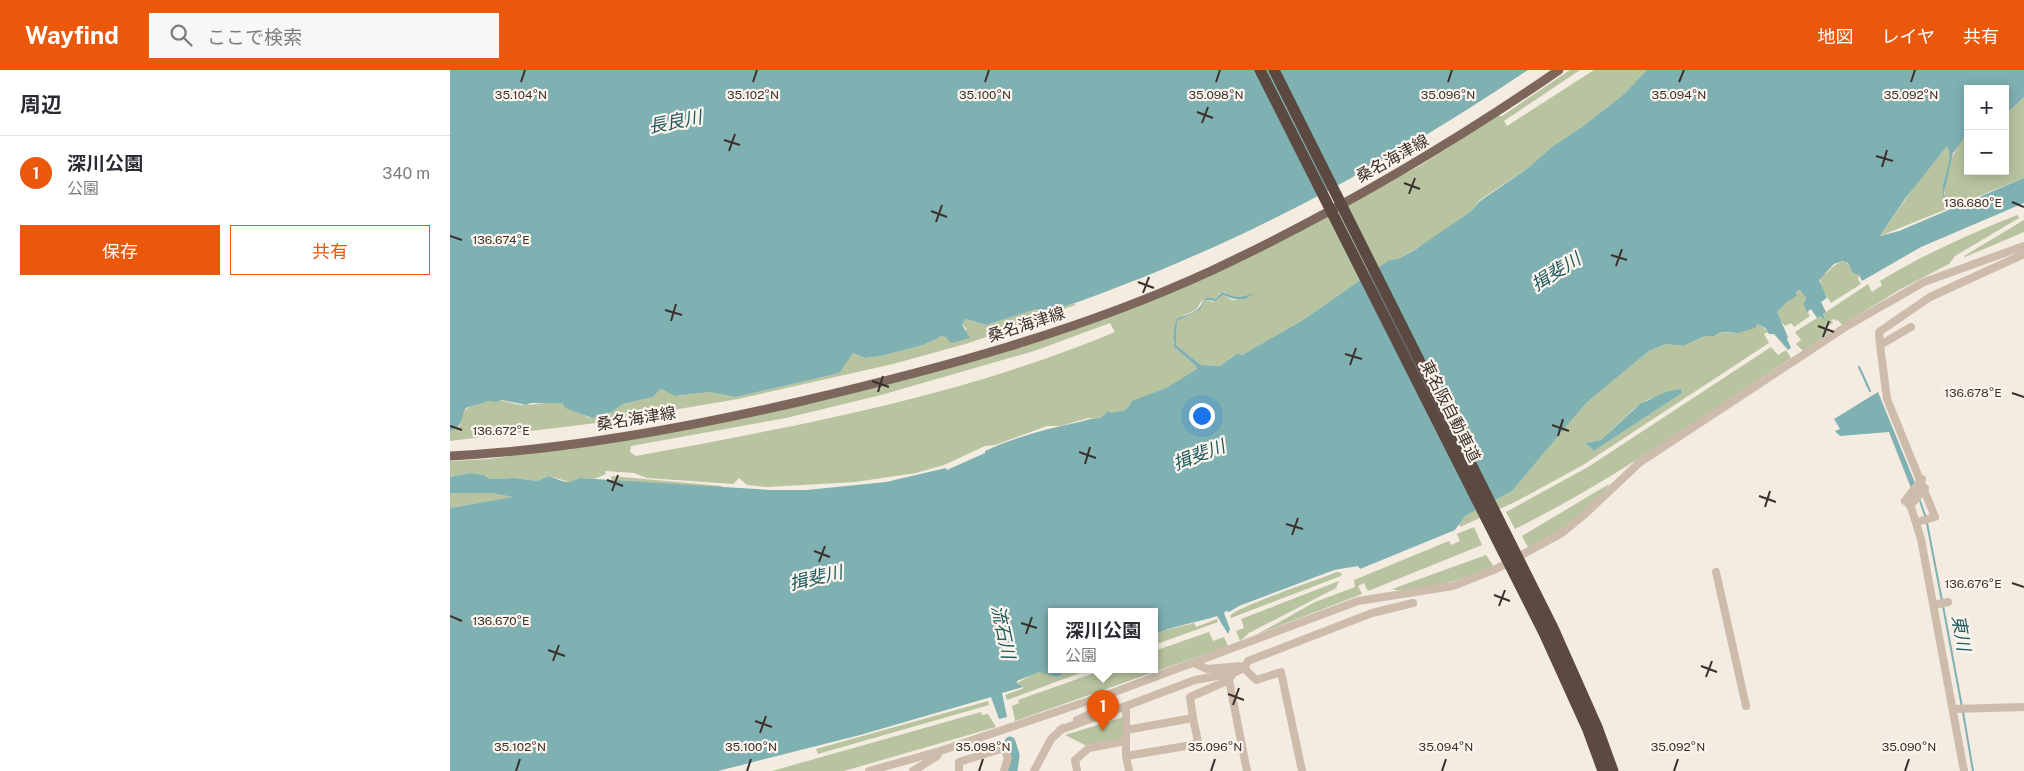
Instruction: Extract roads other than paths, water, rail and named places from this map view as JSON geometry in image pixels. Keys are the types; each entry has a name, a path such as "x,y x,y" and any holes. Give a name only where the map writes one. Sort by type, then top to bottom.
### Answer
{"highway":[{"name":"東名阪自動車道","path":"1260,70 1535,615 1584,722 1603,771"},
{"name":"東名阪自動車道","path":"1274,70 1552,628 1597,727 1613,771"}],"main road":[{"name":"桑名海津線","path":"450,456 547,447 737,416 895,379 960,361 1064,327 1212,270 1318,217 1435,152 1559,70"}],"street":[{"path":"869,771 940,751 1112,693 1194,664 1358,600 1453,586 1505,564 1562,533 1639,463 1847,326 1924,282 2024,246"},
{"path":"1917,522 1935,517 1922,479 1887,398 1878,332 1930,297 2024,254"},
{"path":"1880,345 1911,327"},
{"path":"1922,479 1905,501 1910,506 1917,522 1935,605 1964,771"},
{"path":"1910,506 1925,488"},
{"path":"1716,572 1746,706"},
{"path":"1935,605 1948,602"},
{"path":"1060,730 1195,680 1233,673 1244,668 1248,661 1372,613 1413,603"},
{"path":"1194,664 1207,669 1240,666 1256,680 1281,672 1302,771"},
{"path":"1126,756 1192,745 1198,742 1190,697 1229,680 1233,673"},
{"path":"1229,680 1247,771"},
{"path":"1034,771 1040,767 1051,739 1060,730 1097,710 1111,698 1112,693"},
{"path":"1126,706 1126,756 1129,771"},
{"path":"1954,709 2024,707"},
{"path":"1126,730 1193,718"},
{"path":"1077,771 1075,760 1089,748 1126,741"},
{"path":"959,771 959,762 1004,748 1008,758 1004,771"},
{"path":"913,771 937,756 940,751"}],"water":[{"name":"長良川","path":"450,70 1528,70 1411,144 1352,178 1292,209 1231,239 1169,266 1105,292 1040,315 1037,309 986,325 966,319 962,325 970,338 951,343 946,337 942,336 923,345 881,356 865,358 853,353 840,372 836,374 736,397 709,392 676,396 661,389 653,397 623,404 612,412 592,418 565,408 562,403 531,403 526,405 502,400 496,402 489,401 466,408 458,427 450,431"},
{"name":"揖斐川","path":"1647,70 2024,70 2024,97 2009,111 2009,85 1964,85 1964,138 1953,153 1944,193 1946,202 1943,196 1943,189 1949,160 1947,146 1905,199 1880,236 1899,231 2024,178 2024,203 1921,247 1862,281 1859,275 1853,273 1848,263 1843,261 1834,264 1819,280 1827,298 1821,302 1826,312 1823,314 1826,321 1820,316 1817,318 1811,309 1807,312 1803,304 1806,298 1800,290 1796,292 1797,296 1787,302 1777,312 1788,337 1791,348 1788,350 1774,334 1769,334 1765,328 1758,324 1755,328 1738,333 1721,332 1714,336 1705,336 1683,346 1666,344 1649,351 1587,402 1512,491 1465,516 1455,530 1360,569 1358,566 1334,570 1239,606 1229,612 1226,611 1224,613 1230,629 1228,634 1217,616 1158,633 1158,608 1048,608 1048,673 1064,673 1057,677 1039,672 1017,681 1023,687 1002,693 1007,717 999,719 991,697 860,735 718,771 450,771 450,508 513,497 491,493 450,493 450,477 471,473 484,475 490,479 514,478 537,481 549,476 568,482 579,478 770,490 807,490 886,482 946,468 947,470 996,446 1018,438 1052,428 1101,418 1108,411 1111,413 1126,410 1132,401 1166,388 1197,369 1174,347 1174,328 1177,318 1197,310 1206,298 1215,299 1222,292 1237,297 1253,293 1242,299 1223,295 1215,301 1205,300 1199,310 1177,321 1176,345 1201,365 1220,366 1238,353 1242,355 1303,320 1389,260 1398,259 1413,251 1469,213 1480,201 1528,168 1553,146 1582,127 1624,94"},
{"path":"1681,389 1682,393 1594,451 1585,443 1601,440 1640,404 1666,392"},
{"path":"1878,392 1915,483 1911,488 1889,432 1840,436 1835,431 1840,429 1834,419"}],"waterway":[{"name":"東川","path":"1859,367 1870,391"},
{"name":"東川","path":"1920,501 1926,518"},
{"name":"東川","path":"1927,523 1942,601"},
{"name":"東川","path":"1943,606 1962,707"},
{"name":"東川","path":"1963,712 1973,771"},
{"name":"流石川","path":"1010,742 1014,755 1012,771"}],"place":[{"name":"深川公園","path":"1103,731"}]}
